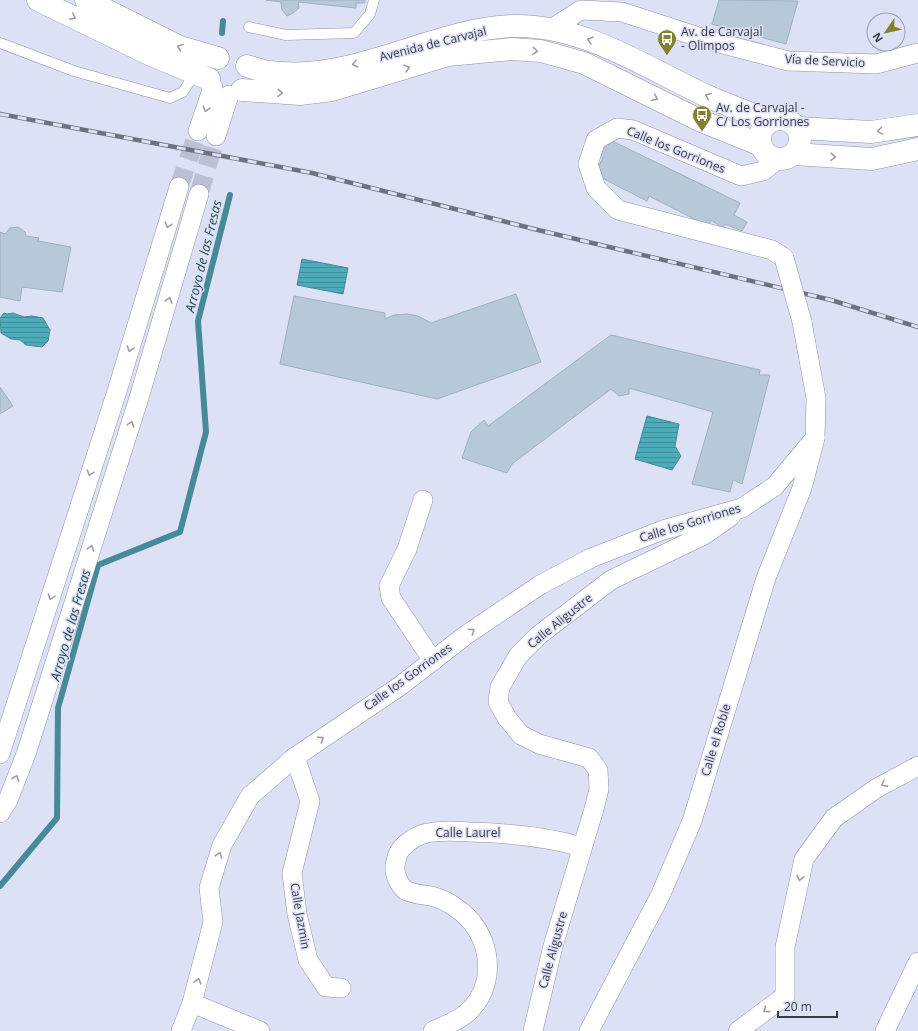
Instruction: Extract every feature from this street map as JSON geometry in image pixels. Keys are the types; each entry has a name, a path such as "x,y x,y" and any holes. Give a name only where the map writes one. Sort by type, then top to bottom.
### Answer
{"main road":[{"name":"Avenida de Carvajal","path":"38,0 217,85 300,94 332,90 448,55 512,49 541,51 584,63 699,120 761,145"},
{"path":"86,0 180,47 218,58 234,56 247,66 249,75 247,83 217,85 212,64 218,58"},
{"name":"Avenida de Carvajal","path":"247,66 270,72 300,73 328,70 440,40 480,31 513,26 551,29 597,42 707,96 770,120"},
{"path":"786,156 799,147 801,139 798,128 794,123 787,119 778,118 770,120 764,126 760,134 761,145 764,151 770,156 872,159 918,150"},
{"path":"798,128 871,132 918,124"}],"street":[{"name":"Vía de Servicio","path":"551,29 581,10 622,12 708,40 788,61 876,64 918,53"},
{"path":"198,131 217,85"},
{"path":"216,136 217,85"},
{"name":"Calle los Gorriones","path":"181,1031 192,1003 213,922 209,888 222,845 250,796 295,757 400,686 466,635 540,585 591,558 663,530 742,508 776,486 815,438 816,398 802,322 784,258 772,250 618,210 596,188 588,164 596,140 617,128 633,130 741,176 763,171 786,156"},
{"path":"0,754 117,391 179,187"},
{"path":"0,813 8,800 26,754 138,401 199,194"},
{"name":"Calle el Roble","path":"589,1031 660,896 692,821 766,578 802,488 815,438"},
{"path":"423,500 407,549 389,586 391,598 433,661"},
{"name":"Calle Aligustre","path":"533,1031 553,946 599,789 598,770 589,758 539,744 522,735 507,718 498,702 500,687 518,656 539,635 611,580 704,535 742,508"},
{"name":"Calle Jazmin","path":"295,757 310,801 292,873 297,914 308,960 326,987 341,988"},
{"path":"738,1031 785,996 785,946 804,859 834,818 877,788 918,766"},
{"name":"Calle Laurel","path":"433,1031 453,1022 472,1009 483,992 489,970 485,949 475,925 456,908 434,897 405,890 397,879 394,865 400,851 410,840 423,834 443,831 524,834 559,840 582,847"},
{"path":"885,1031 918,962"},
{"path":"192,1003 260,1031"}],"lane":[{"path":"249,27 286,35 354,33 370,14 374,0"},
{"path":"0,43 74,72 170,98 183,92 217,85"}],"water":[{"path":"302,259 348,268 343,294 297,285"},
{"path":"4,313 13,313 24,317 32,316 43,318 50,330 48,341 42,347 26,345 20,340 11,339 1,333 0,318"},
{"path":"647,416 679,424 675,446 681,456 672,470 635,459"}],"building":[{"path":"266,0 365,0 365,3 356,3 356,8 298,2 299,8 287,16 282,10 281,2"},
{"path":"719,0 798,1 786,44 712,24"},
{"path":"608,139 740,203 734,215 747,222 742,231 725,224 723,228 711,220 708,226 649,196 647,201 602,178 599,165 603,158 598,155"},
{"path":"18,227 25,232 26,236 39,238 38,241 71,247 62,292 22,287 20,301 0,297 0,232 5,234 10,228"},
{"path":"516,294 541,362 437,399 280,364 294,296 385,313 385,319 394,315 407,314 418,316 431,323"},
{"path":"611,335 760,370 759,375 770,375 742,484 733,480 730,492 692,484 713,412 629,388 629,394 619,396 611,389 512,464 507,473 462,458 471,432 484,420 488,426"},
{"path":"0,387 13,406 0,414"}],"waterway":[{"name":"Arroyo de las Fresas","path":"222,33 223,21"},
{"name":"Arroyo de las Fresas","path":"0,886 57,818 58,708 98,565 180,532 206,432 198,321 230,195"}],"tunnel":[{"path":"179,187 198,131"},
{"path":"199,194 216,136"}],"railway":[{"path":"0,114 312,173 538,230 831,300 918,327"}],"place":[{"name":"Av. de Carvajal - Olimpos","path":"667,56"},
{"name":"Av. de Carvajal - C/ Los Gorriones","path":"702,132"}]}
